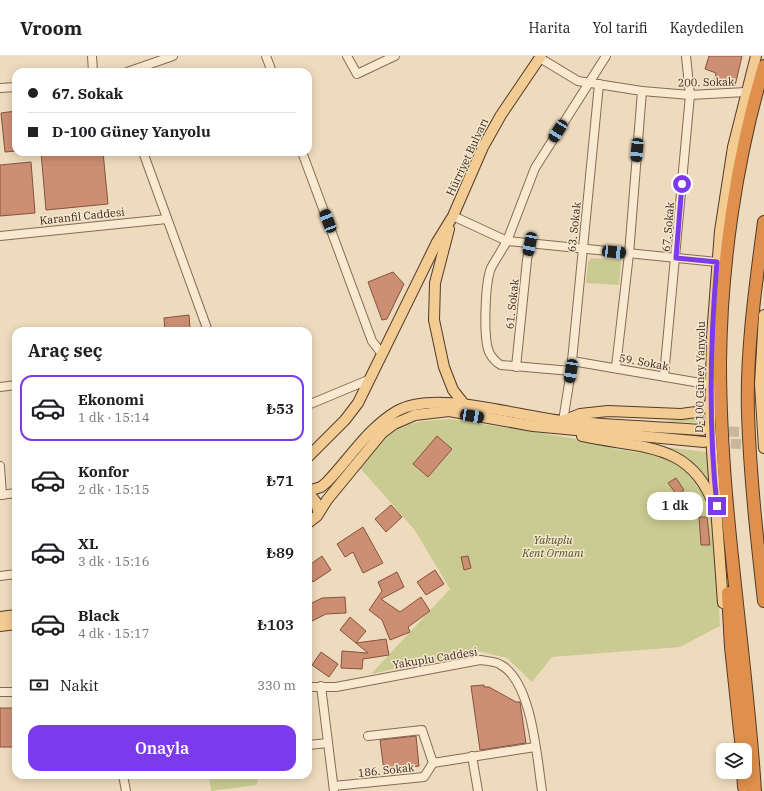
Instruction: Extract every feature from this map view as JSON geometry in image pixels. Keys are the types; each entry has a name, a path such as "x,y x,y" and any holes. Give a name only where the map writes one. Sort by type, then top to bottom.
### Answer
{"highway":[{"path":"748,790 750,720 729,528 723,440 720,362 727,260 742,157 764,66"},
{"path":"764,222 750,350 748,412 764,601"},
{"path":"750,447 764,522"},
{"path":"729,528 726,546 729,609 739,743"},
{"path":"744,779 748,790"}],"main road":[{"name":"D-100 Güney Yanyolu","path":"739,743 724,632 718,521 711,445 712,336 720,231 733,147 756,56"},
{"name":"Hürriyet Bulvarı","path":"312,453 345,420 358,402 437,242 453,216 483,147 501,115 541,57"},
{"path":"453,216 434,283 434,320 444,367 453,390 464,404"},
{"path":"764,315 762,370 764,448"},
{"path":"312,490 321,487 327,482 373,429 398,410 436,402 464,404 563,421 702,430"},
{"path":"563,421 580,414 608,411 681,414 696,412 712,403"},
{"path":"312,520 317,516 318,511 365,451 382,433 394,424 414,415 448,411 555,428 704,442"},
{"path":"555,428 600,440 650,447 670,454 691,469 700,479 707,490 718,521"},
{"path":"312,497 316,502 318,511"},
{"path":"0,617 12,616"},
{"path":"0,626 12,624"}],"street":[{"path":"92,56 93,68"},
{"path":"139,68 173,56"},
{"path":"266,56 270,68"},
{"path":"348,56 357,74 395,56"},
{"path":"571,371 516,367 501,365 495,362 488,351 485,310 491,270 507,241 535,168 606,56"},
{"name":"67. Sokak","path":"664,376 690,95 686,56"},
{"name":"200. Sokak","path":"541,57 578,81 589,83 642,91 690,95 746,92"},
{"name":"63. Sokak","path":"563,421 571,371 599,84"},
{"path":"0,88 12,87"},
{"path":"616,368 629,254 642,91"},
{"path":"144,156 207,327"},
{"path":"303,156 372,341 382,354"},
{"path":"453,216 507,241 717,262"},
{"name":"Karanfil Caddesi","path":"0,236 167,219"},
{"name":"61. Sokak","path":"516,367 530,244"},
{"name":"59. Sokak","path":"572,361 664,376 712,386"},
{"path":"312,403 368,380"},
{"path":"0,387 12,386"},
{"path":"0,466 1,495 12,494"},
{"path":"0,576 12,574"},
{"name":"Yakuplu Caddesi","path":"312,687 336,687 480,660 500,664 511,671 528,704 542,791"},
{"path":"321,686 334,788"},
{"path":"0,692 12,692"},
{"path":"368,736 422,730 433,763 535,747"},
{"path":"312,744 328,742"},
{"path":"472,756 478,791"},
{"name":"186. Sokak","path":"334,788 424,777 433,763"},
{"path":"124,779 126,791"}],"green space":[{"path":"591,258 621,260 619,285 586,283 588,262"},
{"path":"703,416 703,423 665,421"},
{"name":"Yakuplu Kent Ormanı","path":"450,419 571,438 616,449 667,458 683,469 695,480 708,501 714,520 720,626 680,647 552,657 532,682 507,658 478,651 371,674 450,589 414,529 360,468 382,440 392,431 417,422"},
{"path":"657,446 707,452 708,470 712,481 712,489"},
{"path":"210,779 258,779 256,785 211,791"}],"building":[{"path":"709,56 742,56 735,86 714,85 716,73 705,69"},
{"path":"12,112 12,151 5,152 1,113"},
{"path":"41,156 103,156 108,204 46,210"},
{"path":"31,162 35,213 0,216 0,165"},
{"path":"393,272 404,284 387,319 382,320 368,282"},
{"path":"189,315 190,327 165,327 164,318"},
{"path":"437,436 452,449 428,477 413,464"},
{"path":"676,478 684,490 677,495 668,483"},
{"path":"391,505 402,517 386,532 375,519"},
{"path":"699,517 707,517 710,545 701,545"},
{"path":"363,527 383,563 363,573 353,552 345,557 337,544"},
{"path":"322,556 331,570 313,582 312,563"},
{"path":"468,556 471,568 464,570 461,557"},
{"path":"435,570 444,584 426,595 417,582"},
{"path":"397,572 404,587 381,599 400,612 421,597 430,611 408,627 410,632 390,640 382,620 369,610 382,591 378,582"},
{"path":"345,597 346,613 326,614 312,621 312,603 322,598"},
{"path":"350,617 366,631 356,643 340,630"},
{"path":"386,639 389,655 363,659 362,669 341,668 342,651 368,653 356,643"},
{"path":"321,652 338,664 329,677 312,665"},
{"path":"484,685 484,687 489,687 516,702 520,702 526,743 480,750 471,686"},
{"path":"0,708 12,708 12,747 0,747"},
{"path":"416,736 419,766 384,771 380,740"}],"tunnel":[{"path":"714,431 764,433"},
{"path":"716,443 764,445"}],"route":[{"path":"682,184 676,258 717,262 712,336 712,403 710,424 717,506"}]}
